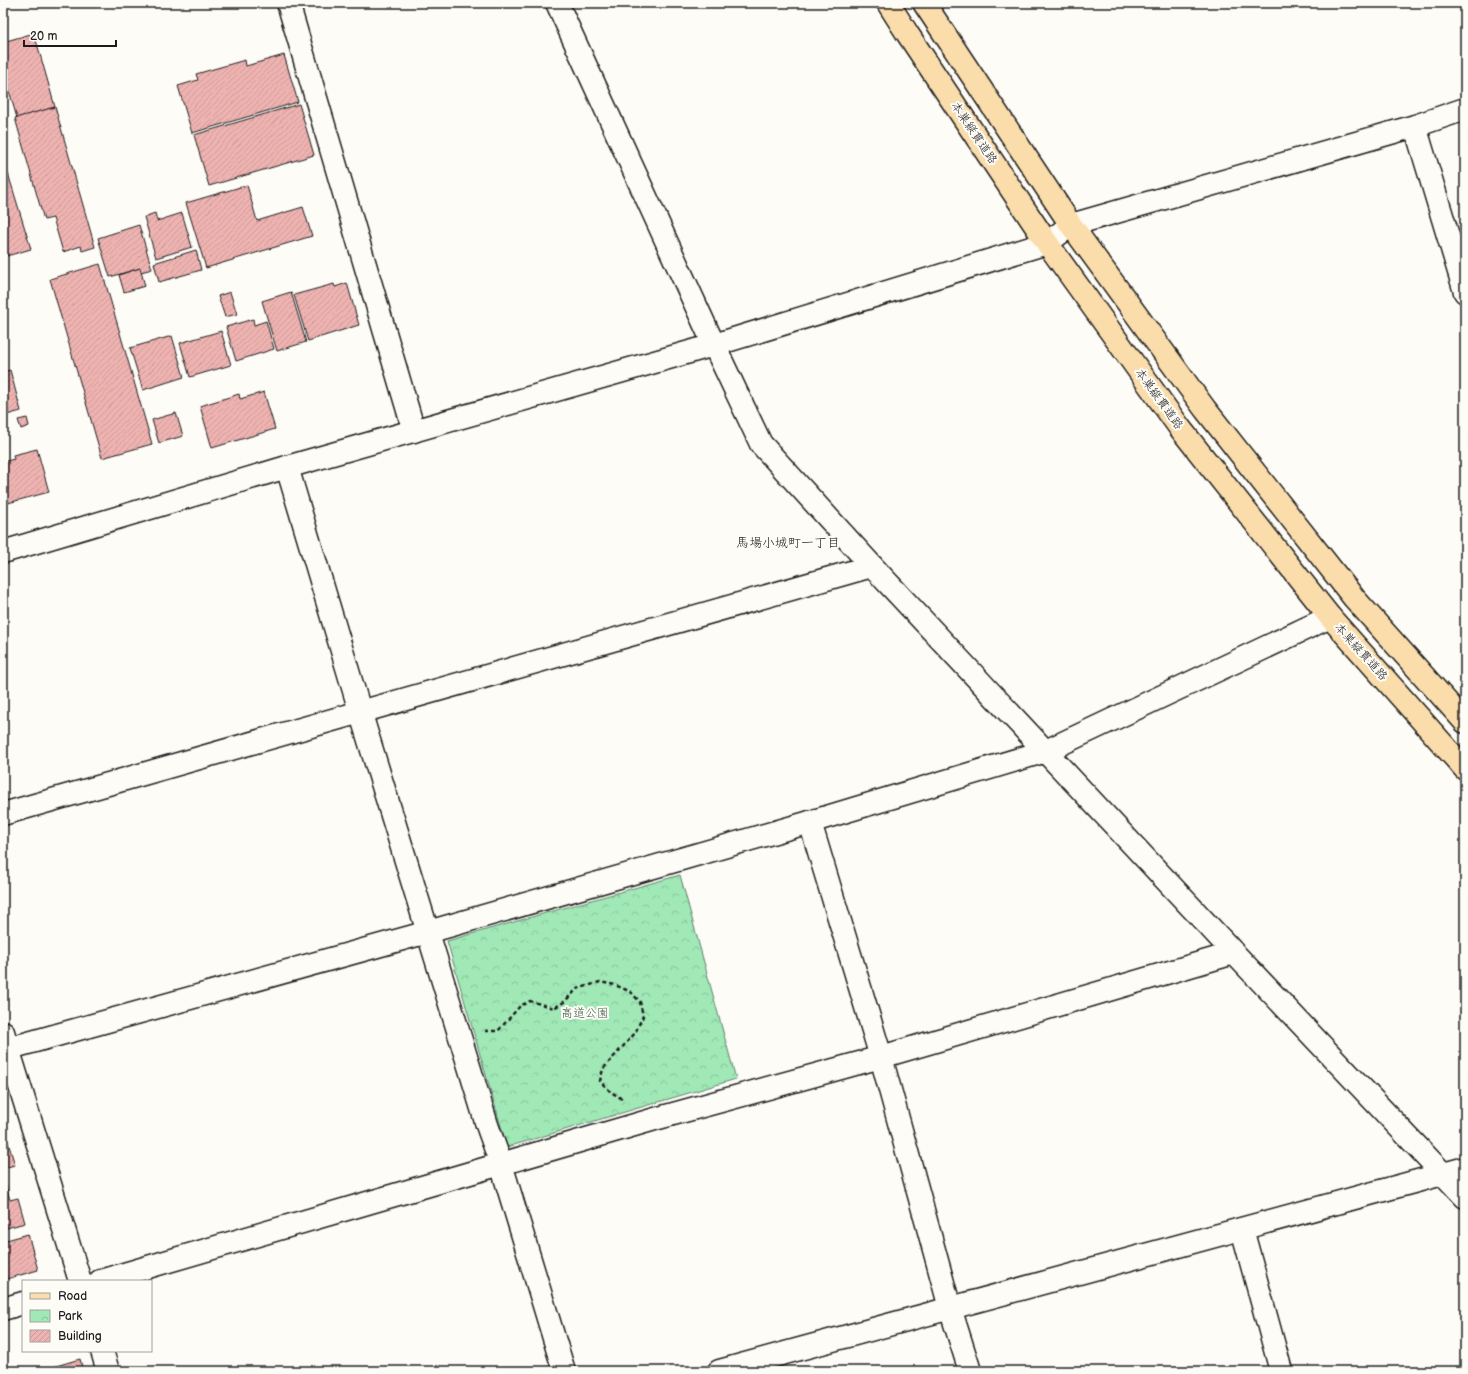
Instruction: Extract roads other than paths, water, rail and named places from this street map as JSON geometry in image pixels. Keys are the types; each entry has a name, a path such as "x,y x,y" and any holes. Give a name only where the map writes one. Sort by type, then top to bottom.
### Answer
{"main road":[{"name":"本巣縦貫道路","path":"888,3 906,33 1048,243 1180,428 1330,617 1465,769"},
{"path":"924,3 1071,225 1205,409 1354,598 1465,722"}],"street":[{"path":"288,3 414,431"},
{"path":"556,3 714,346 761,444 872,566 1234,953 1444,1173 1465,1197"},
{"path":"3,552 287,467 714,346 1048,243 1071,225 1415,126 1465,109"},
{"path":"1415,126 1464,284"},
{"path":"287,467 360,712 564,1371"},
{"path":"3,814 872,566"},
{"path":"80,1280 5,1044 428,932 810,822 1046,751 1330,617"},
{"path":"810,822 880,1057 950,1308 970,1371"},
{"path":"103,1280 501,1164 880,1057 1234,953"},
{"path":"719,1371 1465,1168"},
{"path":"1242,1229 1281,1371"},
{"path":"3,1309 22,1303"},
{"path":"102,1352 108,1371"}],"district":[{"name":"馬場小城町一丁目","path":"788,543"}],"park label":[{"name":"高道公園","path":"585,1013"}]}
